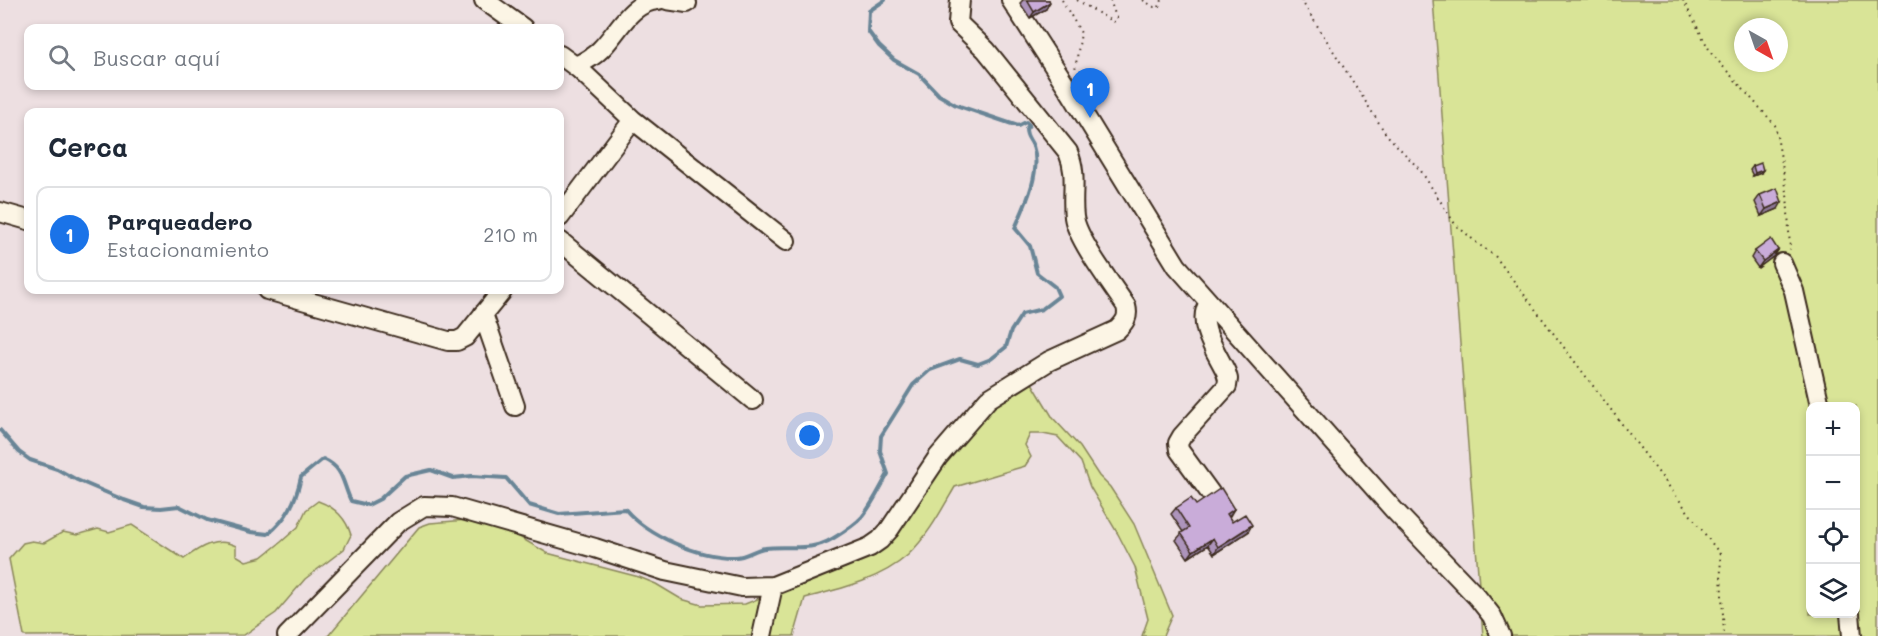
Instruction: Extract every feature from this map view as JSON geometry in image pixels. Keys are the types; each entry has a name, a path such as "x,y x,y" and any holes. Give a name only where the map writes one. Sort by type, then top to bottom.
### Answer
{"street":[{"path":"484,0 517,24"},
{"path":"576,66 600,50 625,19 640,6 658,0"},
{"path":"667,0 687,3"},
{"path":"287,636 398,522 424,506 452,507 595,548 665,571 742,587 773,586 870,547 880,540 938,457 988,399 1049,361 1117,330 1125,322 1128,314 1126,306 1078,231 1074,216 1074,166 1068,152 986,50 958,23 960,0"},
{"path":"1011,0 1177,266 1394,510 1477,597 1492,616 1501,636"},
{"path":"564,58 576,66 633,120 786,241"},
{"path":"564,213 633,120"},
{"path":"0,212 24,219"},
{"path":"564,244 753,400"},
{"path":"1782,263 1791,282 1819,402"},
{"path":"281,294 448,341 465,338 499,294"},
{"path":"1209,303 1205,309 1205,327 1226,372 1227,386 1178,443 1179,450 1211,495"},
{"path":"483,314 515,406"},
{"path":"762,636 773,586"},
{"path":"1850,618 1852,636"}],"path":[{"path":"1062,0 1081,33 1071,93"},
{"path":"1077,0 1109,21 1116,21 1110,0"},
{"path":"1143,0 1154,7 1160,7 1162,0"},
{"path":"1301,0 1386,134 1421,171 1455,224 1495,256 1720,554 1724,636"},
{"path":"1683,0 1711,53 1774,125 1787,192 1791,282"}],"green space":[{"path":"1433,0 1878,0 1878,636 1483,636"},
{"path":"1032,383 1053,418 1080,447 1134,524 1172,615 1163,636 1142,636 1148,619 1135,567 1090,487 1081,462 1058,437 1030,434 1025,445 1031,457 1025,466 955,487 922,540 897,564 859,582 805,598 794,636 328,636 419,527 430,523 467,520 509,531 547,553 639,577 681,599 702,605 745,604 847,567 860,558 939,458 1015,385"},
{"path":"318,501 330,506 346,523 351,535 344,549 305,579 276,613 244,635 24,636 9,559 23,543 32,541 44,543 63,532 77,535 98,529 109,532 132,525 184,559 202,547 222,542 236,546 236,555 246,561 262,557 281,542 298,527 306,510"}],"building":[{"path":"1027,0 1049,0 1050,2 1034,12"},
{"path":"1761,163 1763,170 1755,173 1753,166"},
{"path":"1777,188 1782,202 1766,209 1760,195"},
{"path":"1771,239 1778,250 1763,261 1755,251"},
{"path":"1221,488 1234,509 1227,514 1232,522 1245,514 1252,525 1218,547 1213,538 1193,551 1181,533 1189,528 1176,508 1191,498 1196,505"}],"waterway":[{"path":"0,430 19,452 30,460 57,469 124,500 144,507 179,506 207,520 251,532 268,534 275,528 290,509 301,477 323,459 339,471 351,501 368,505 380,499 405,476 431,470 453,478 472,476 506,478 529,505 559,514 625,509 635,519 660,536 675,544 706,554 739,557 765,548 808,547 824,543 859,520 876,496 888,474 880,451 881,436 913,385 930,370 960,359 978,364 991,359 1006,347 1011,331 1022,314 1042,309 1059,296 1055,287 1037,273 1030,246 1015,228 1034,177 1035,156 1026,132 1029,125 1026,122 1018,126 956,105 939,95 919,74 894,60 879,46 868,31 869,11 885,0"}],"place":[{"name":"Parqueadero","path":"1090,118"}]}
